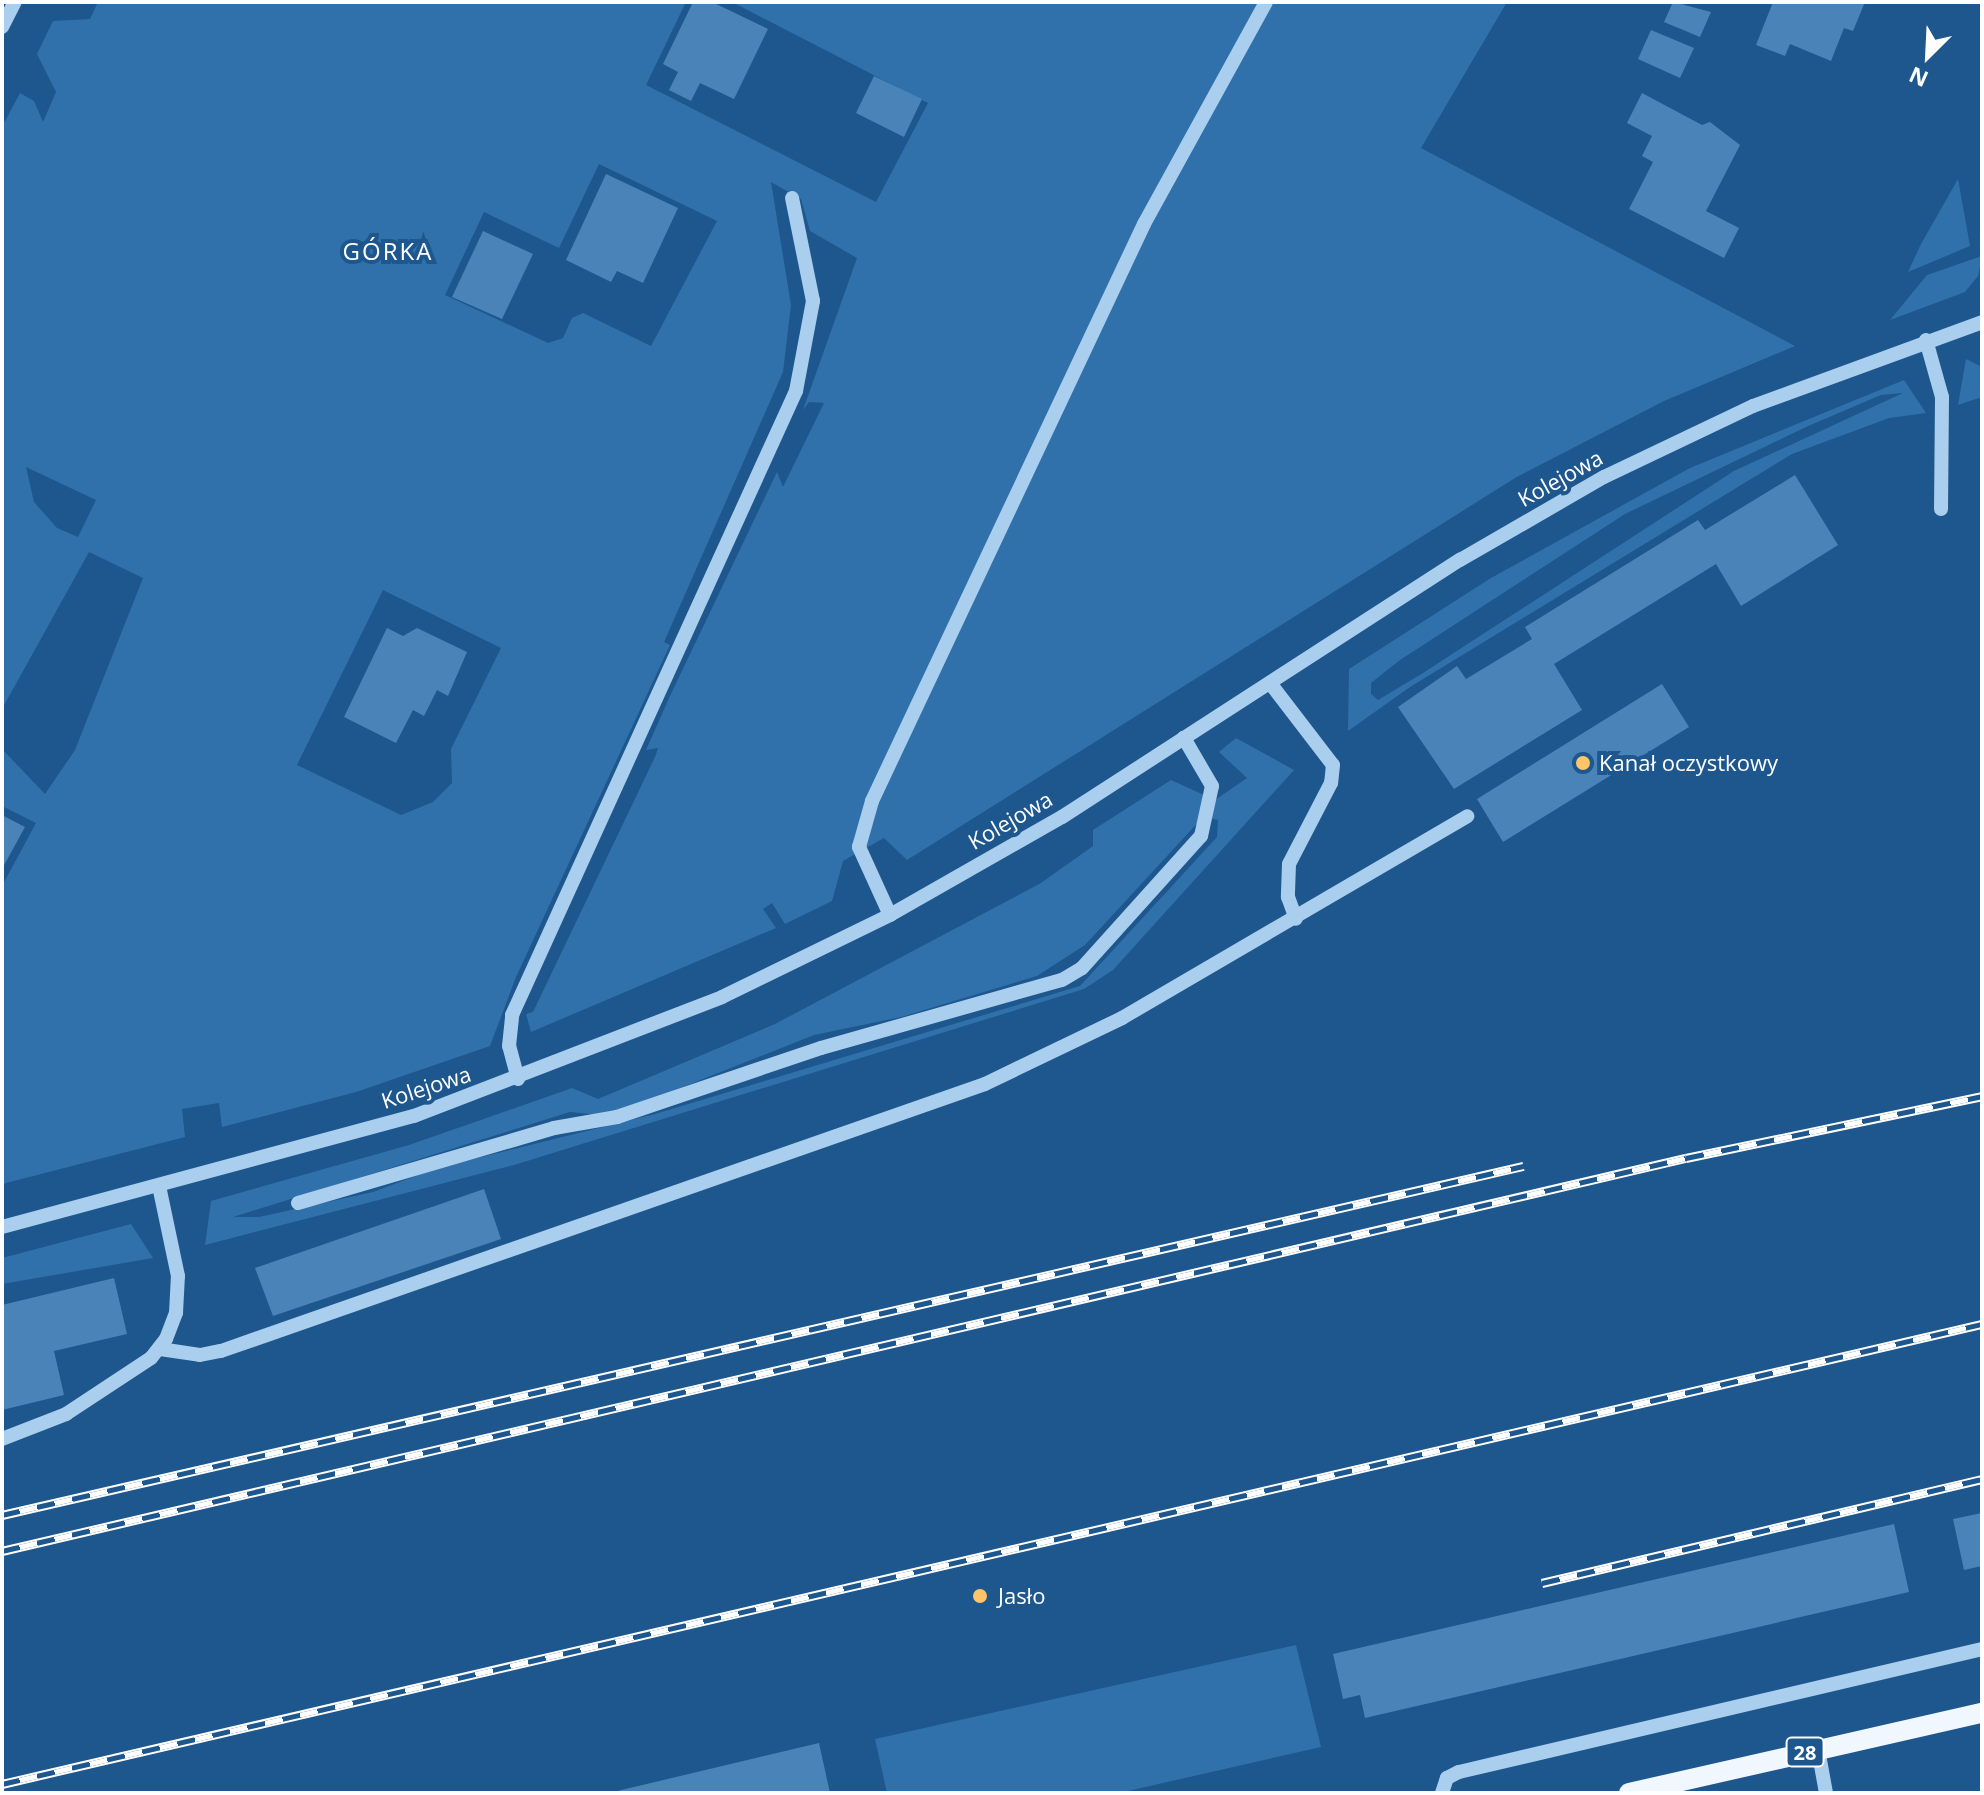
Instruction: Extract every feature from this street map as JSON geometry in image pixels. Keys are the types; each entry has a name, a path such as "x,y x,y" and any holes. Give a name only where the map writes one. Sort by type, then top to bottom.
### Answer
{"main road":[{"name":"28","path":"1629,1793 1982,1713"}],"street":[{"path":"2,27 15,2"},
{"path":"890,915 859,847 872,801 1144,224 1266,2"},
{"path":"518,1079 509,1046 512,1015 796,391 813,301 792,198"},
{"name":"Kolejowa","path":"2,1227 414,1116 518,1079 722,997 890,915 1184,738 1604,477 1753,406 1982,322"},
{"path":"1926,340 1942,397 1941,509"},
{"path":"1270,683 1333,765 1331,783 1289,864 1288,897 1296,919"},
{"path":"298,1203 554,1128 617,1117 821,1048 1062,980 1082,968 1201,836 1212,786 1184,738"},
{"path":"160,1349 200,1355 221,1351 985,1084 1122,1018 1296,919 1467,816"},
{"path":"2,1439 66,1414 160,1349 173,1327 178,1276 159,1186"},
{"path":"1442,1793 1447,1778 1459,1772 1982,1649"},
{"path":"1818,1749 1826,1793"}],"shaded area":[{"path":"98,2 686,2 646,85 876,202 928,103 732,2 1507,2 1421,148 1795,346 1664,401 1515,478 907,860 884,838 843,861 832,901 785,924 772,903 763,909 776,928 531,1032 526,1014 533,1012 655,757 658,748 646,750 670,696 777,472 783,487 824,403 809,402 803,410 857,258 810,231 801,199 771,182 791,305 783,372 664,642 670,645 516,977 490,1046 356,1092 222,1127 219,1103 182,1109 185,1137 2,1184 2,886 36,823 2,806 2,749 45,794 75,750 143,578 89,552 2,709 2,127 20,93 34,101 43,122 56,92 37,54 53,21 90,19","holes":["599,164 717,221 651,346 583,313 572,318 563,338 548,343 445,295 484,212 559,248","26,467 96,500 78,537 57,528 34,502","383,590 501,648 451,749 452,783 433,802 401,815 297,765"]},
{"path":"1958,179 1970,246 1908,272 1921,244"},
{"path":"1982,256 1978,276 1965,292 1890,320 1927,275"},
{"path":"1966,359 1982,367 1982,397 1958,405"},
{"path":"1904,380 1926,413 1889,418 1792,454 1410,687 1348,731 1349,669 1491,578 1690,468","holes":["1903,393 1734,471 1423,673 1378,700 1371,694 1371,683 1400,660 1625,514 1808,426 1881,395"]},
{"path":"1236,738 1294,770 1113,970 1084,989 514,1165 205,1245 211,1201 409,1145 572,1088 598,1099 775,1024 1041,883 1093,846 1093,830 1171,780 1215,800 1247,778 1219,752","holes":["1203,817 1218,820 1217,837 1080,986 655,1114 437,1168 373,1192 259,1217 233,1217 570,1112 610,1116 814,1035 901,1017 1037,976 1085,945"]},
{"path":"131,1224 153,1258 2,1284 2,1258"},
{"path":"1296,1645 1321,1747 1119,1793 887,1793 875,1739"}],"building":[{"path":"693,2 712,2 768,29 734,99 700,83 691,101 669,90 678,72 663,64"},
{"path":"1673,2 1711,12 1700,37 1664,22"},
{"path":"1773,2 1865,2 1853,31 1844,28 1831,61 1790,44 1785,56 1756,45"},
{"path":"1651,30 1694,48 1680,78 1638,59"},
{"path":"874,76 922,99 904,137 856,113"},
{"path":"1642,93 1702,125 1710,122 1740,145 1706,211 1739,228 1724,258 1629,209 1653,162 1642,156 1652,136 1627,123"},
{"path":"606,174 678,208 643,283 617,271 611,282 566,260"},
{"path":"483,231 533,254 502,319 452,297"},
{"path":"1795,475 1838,545 1741,606 1716,564 1554,664 1582,710 1454,789 1398,707 1457,666 1466,679 1532,639 1525,627 1698,520 1705,530"},
{"path":"387,628 403,636 417,628 467,652 448,696 437,690 424,716 413,710 396,743 344,717"},
{"name":"Kanał oczystkowy","path":"1662,684 1689,727 1503,842 1477,799"},
{"path":"2,815 25,827 2,869"},
{"path":"484,1189 501,1239 273,1316 255,1268"},
{"path":"114,1278 127,1334 54,1351 64,1395 2,1410 2,1305"},
{"path":"1982,1513 1982,1566 1964,1570 1953,1519"},
{"path":"1894,1524 1909,1592 1365,1718 1360,1695 1343,1699 1333,1654"},
{"path":"819,1743 830,1793 613,1793 613,1792"}],"railway":[{"path":"2,1551 1686,1158 1982,1096"},
{"path":"2,1515 1523,1166"},
{"path":"2,1784 1982,1324"},
{"path":"1542,1583 1982,1479"}],"place":[{"name":"Kanał oczystkowy","path":"1583,763"},
{"name":"Jasło","path":"980,1596"}],"district":[{"name":"GÓRKA","path":"388,251"}]}
